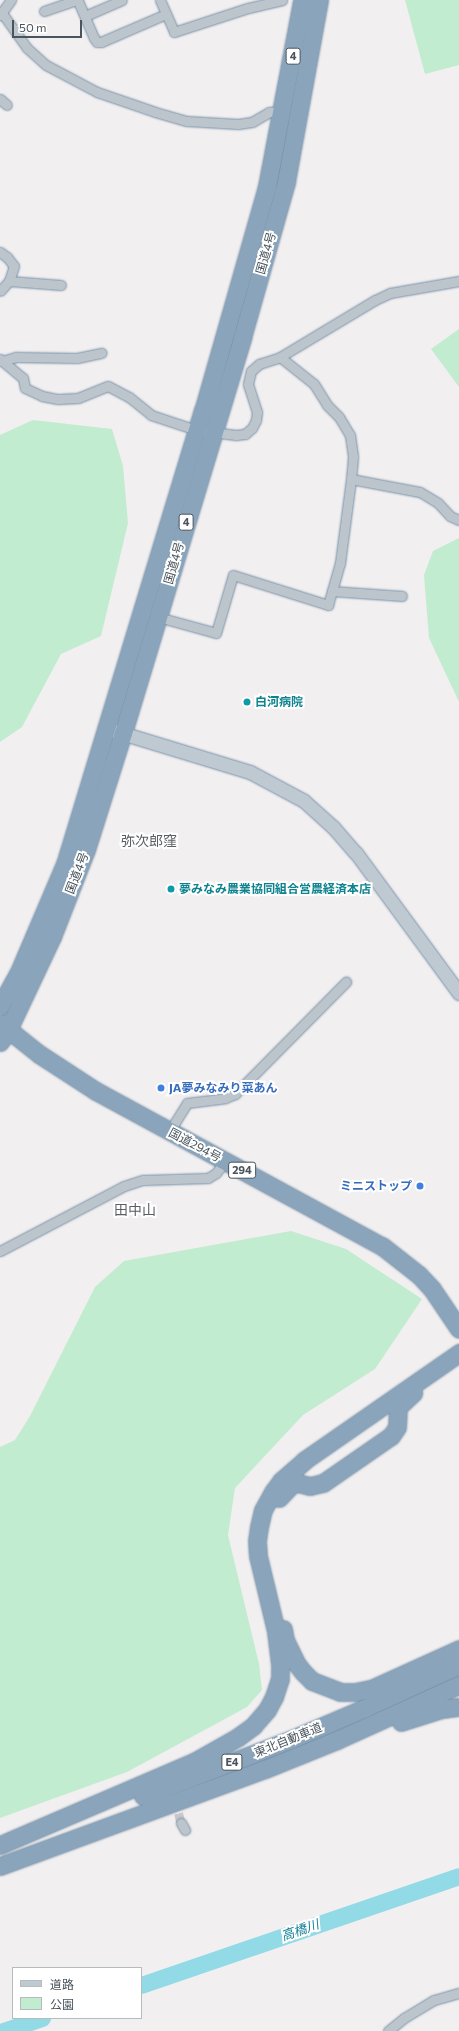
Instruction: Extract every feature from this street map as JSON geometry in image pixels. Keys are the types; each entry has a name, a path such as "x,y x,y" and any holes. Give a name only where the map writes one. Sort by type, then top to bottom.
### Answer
{"highway":[{"name":"国道4号","path":"0,1006 18,974 65,864 158,617 244,273 266,194 302,0"},
{"name":"国道4号","path":"3,1031 52,937 86,850 116,731 204,431 242,338 286,182 319,0"},
{"name":"国道294号","path":"3,1031 96,1091 169,1132 367,1236 395,1255 419,1275 432,1289 459,1329"},
{"path":"0,1845 194,1762 238,1737 253,1726 267,1710 274,1697 280,1679 280,1664 276,1631 258,1556 258,1527 263,1510 273,1492 286,1476 305,1460 459,1353"},
{"path":"459,1358 402,1402 396,1412 397,1428 391,1436 323,1483 310,1486 298,1483 292,1484 286,1488 273,1508 265,1537 267,1557 285,1640 296,1663 312,1681 340,1692 355,1692 371,1689 459,1649"},
{"name":"東北自動車道","path":"0,1849 292,1739 365,1708 459,1665"},
{"name":"東北自動車道","path":"0,1866 265,1769 337,1740 459,1685"},
{"path":"265,1769 421,1716 459,1707"}],"street":[{"path":"85,16 122,0"},
{"path":"160,0 174,32 248,8 282,0"},
{"path":"9,1 1,14 27,48 46,66 97,92 155,112 187,121 238,124 252,122 269,112 282,111"},
{"path":"44,11 73,1 80,3 97,42 101,42 166,14"},
{"path":"0,252 7,257 14,266 9,281 0,291"},
{"path":"9,281 61,285"},
{"path":"1,360 23,378 25,388 42,396 58,399 78,398 108,386 129,397 151,415 204,431 236,435 245,434 252,428 256,420 257,412 248,384 251,372 259,364 280,357 375,300 396,292 459,281"},
{"path":"1,360 16,357 77,358 101,353"},
{"path":"158,617 216,633 233,575 328,605 340,563 351,479 353,457 350,435 340,417 327,405 314,384 280,357"},
{"path":"351,479 420,492 438,503 450,516 459,520"},
{"path":"332,591 402,596"},
{"path":"116,731 250,772 304,801 333,827 356,853 459,993"},
{"path":"169,1132 187,1103 225,1098 235,1094 346,982"},
{"path":"0,1251 124,1186 143,1180 208,1178 216,1173 224,1161"},
{"path":"388,2031 404,2018 434,2000 459,1993"}],"green space":[{"path":"405,0 459,0 459,65 425,74"},
{"path":"459,329 459,387 431,349"},
{"path":"33,420 112,429 123,466 128,523 101,636 61,654 22,727 0,742 0,435"},
{"path":"459,538 459,702 429,638 424,575 433,551"},
{"path":"291,1231 346,1249 422,1299 375,1369 303,1415 235,1488 228,1535 259,1664 262,1690 247,1707 127,1772 0,1818 0,1447 15,1440 30,1416 95,1287 124,1261"}],"waterway":[{"name":"高橋川","path":"142,1985 459,1876"},
{"name":"高橋川","path":"3,2031 39,2019"}],"tunnel":[{"path":"175,1800 181,1823"}],"place":[{"name":"白河病院","path":"247,702"},
{"name":"夢みなみ農業協同組合営農経済本店","path":"171,889"},
{"name":"JA夢みなみり菜あん","path":"161,1088"},
{"name":"ミニストップ","path":"420,1186"}],"district":[{"name":"弥次郎窪","path":"149,841"},
{"name":"田中山","path":"135,1210"}]}
